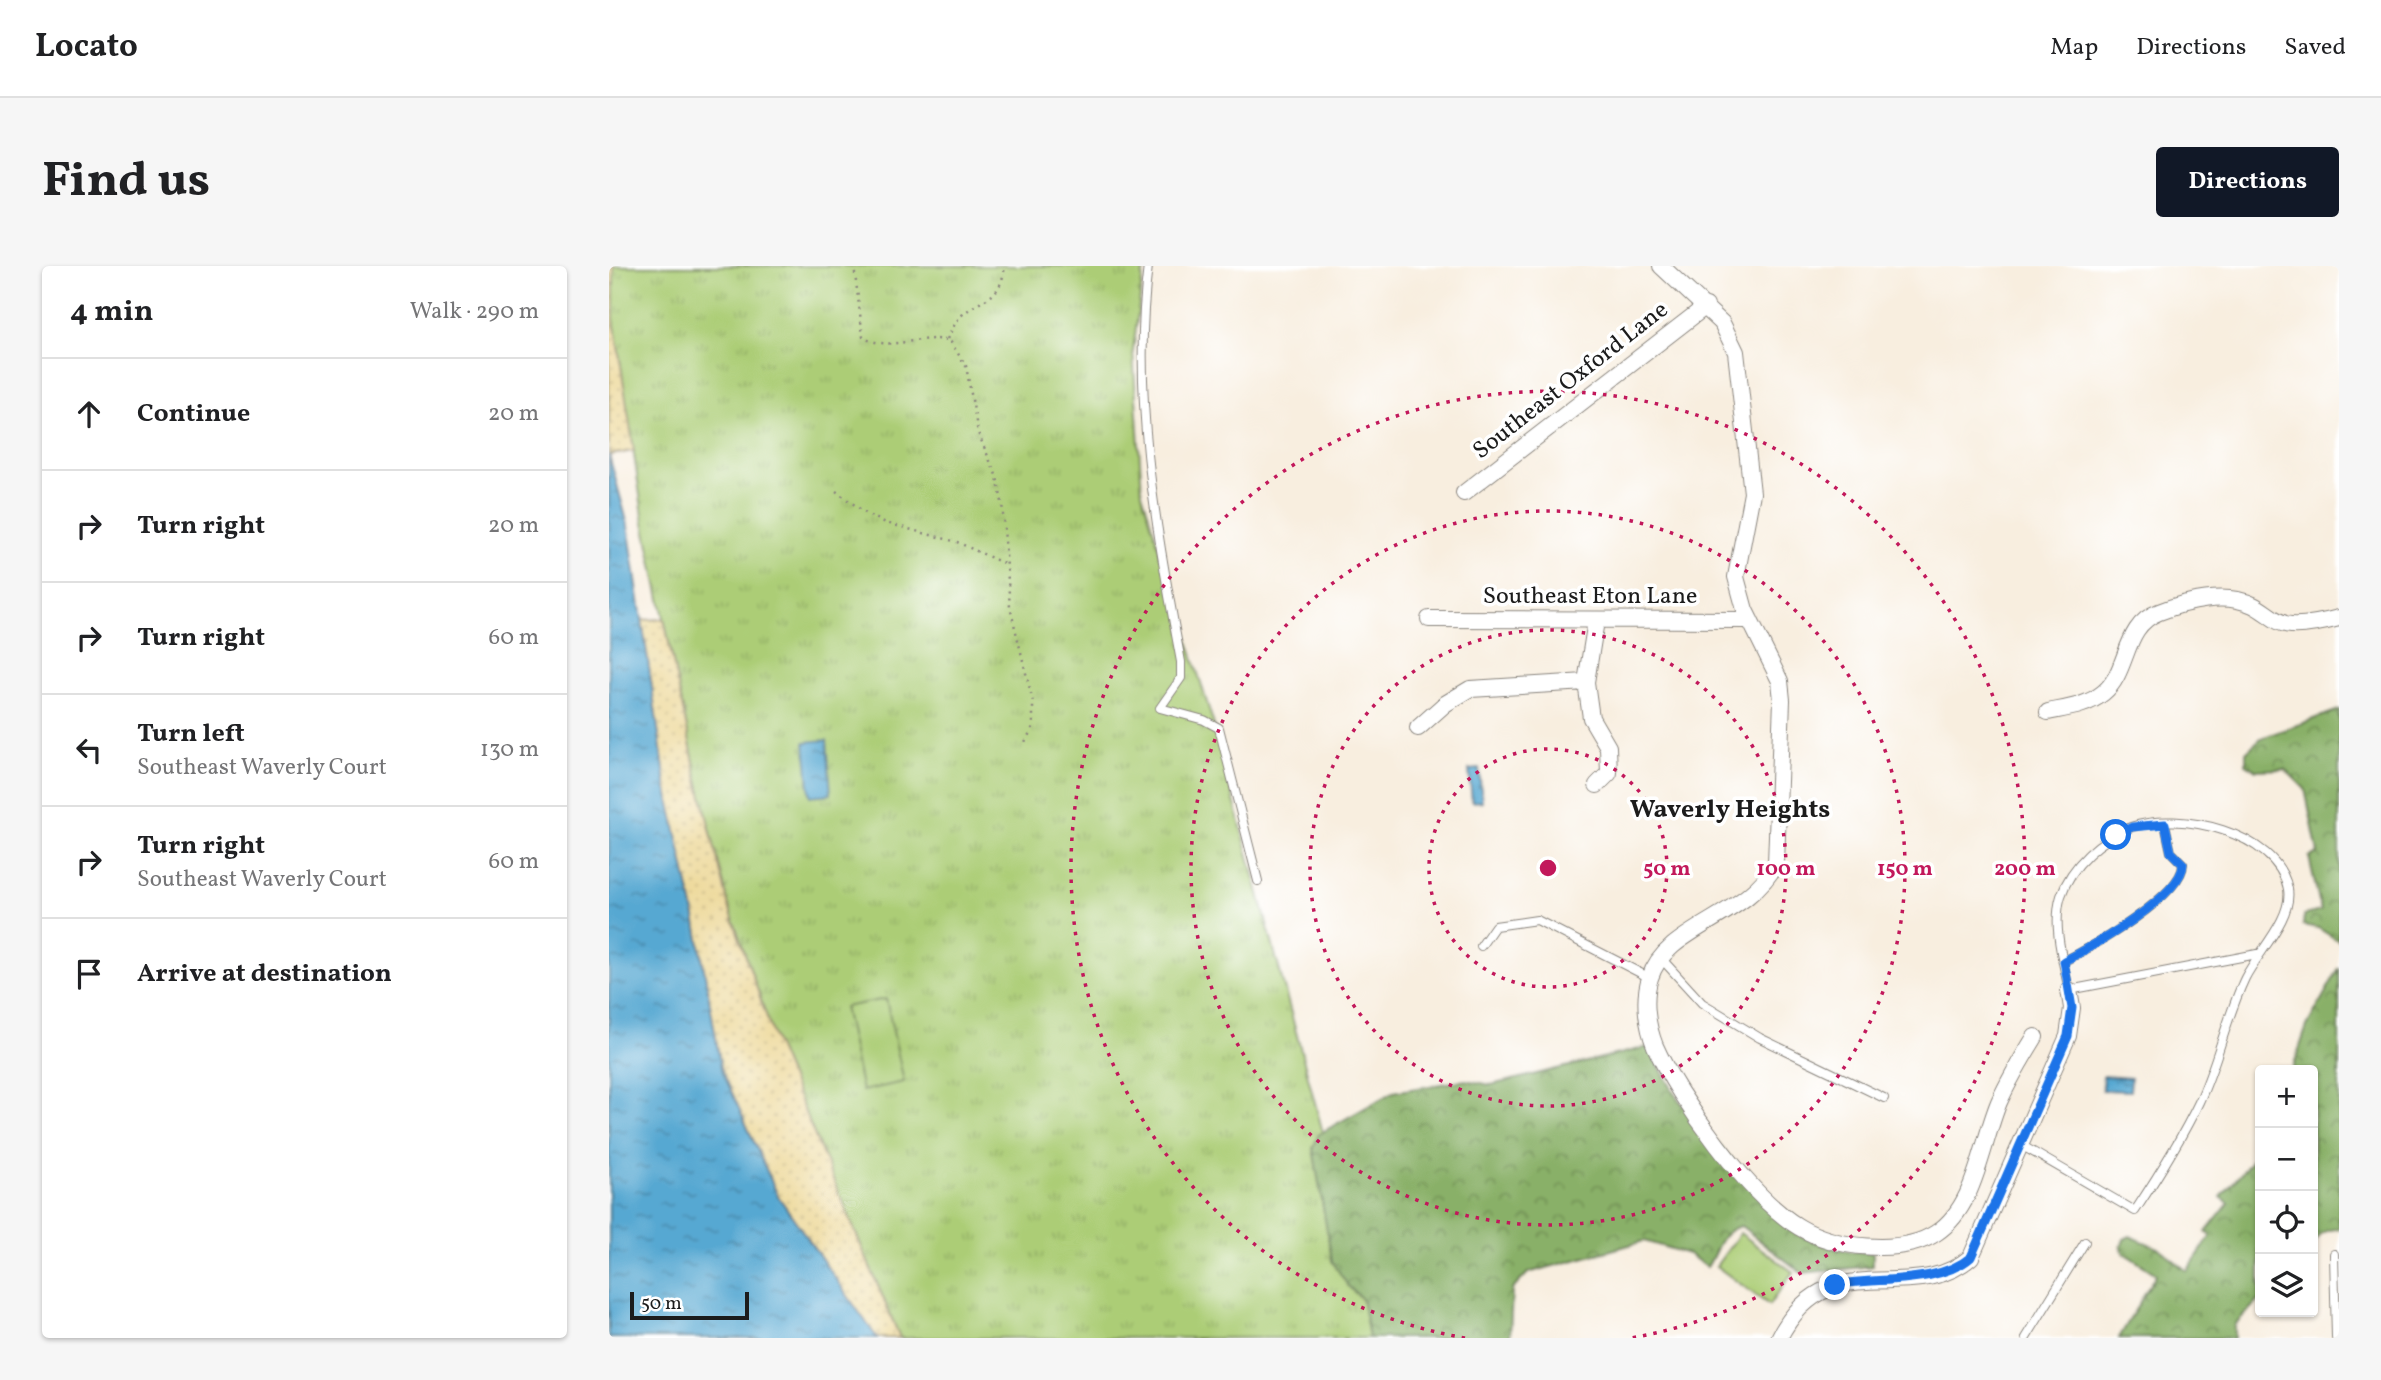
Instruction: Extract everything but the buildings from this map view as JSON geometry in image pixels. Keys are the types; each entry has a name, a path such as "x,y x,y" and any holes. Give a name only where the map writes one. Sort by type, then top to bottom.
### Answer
{"street":[{"path":"1661,266 1706,306 1729,334 1736,352 1752,493 1736,577 1750,620 1780,681 1783,700 1776,863 1769,878 1745,900 1660,956 1650,978 1647,1008 1654,1044 1720,1148 1786,1218 1814,1235 1846,1245 1874,1247 1914,1243 1935,1234 1954,1219 1969,1195 1982,1147 2000,1101 2035,1037"},
{"name":"Southeast Oxford Lane","path":"1464,493 1706,306"},
{"path":"2047,712 2082,705 2102,695 2120,670 2137,628 2158,612 2216,598 2254,605 2272,618 2290,625 2339,618"},
{"name":"Southeast Eton Lane","path":"1429,619 1750,620"},
{"path":"1596,621 1586,682 1591,718 1608,747 1609,773 1597,785"},
{"path":"1418,728 1445,704 1469,689 1586,682"},
{"path":"1779,1338 1790,1316 1806,1302 1835,1285 1867,1279 1940,1276 1957,1269 1978,1246 2068,1036 2072,1008 2069,990"}],"lane":[{"path":"1148,266 1142,326 1145,432 1153,499 1181,662 1181,678 1160,708 1204,720 1219,728 1258,881"},
{"path":"2064,961 2086,950 2167,893 2183,874 2183,864 2171,852 2165,824"},
{"path":"2021,1145 2135,1211 2199,1102 2244,981 2257,954 2285,914 2288,891 2282,873 2255,844 2205,824 2132,827 2081,861 2068,879 2060,898 2059,919 2069,990 2257,954"},
{"path":"1481,946 1495,926 1537,920 1650,978"},
{"path":"1660,956 1702,1003 1760,1038 1884,1098"},
{"path":"2026,1338 2085,1242"},
{"path":"2334,1254 2336,1338"}],"path":[{"path":"854,266 863,337 878,343 940,338 947,340 957,349 966,366 978,433 997,477 1010,607 1033,702 1033,727 1025,742"},
{"path":"947,340 956,321 988,301 997,291 1005,266"},
{"path":"836,491 868,515 885,523 957,542 1007,565"}],"green space":[{"path":"614,266 1144,266 1133,351 1142,493 1213,722 1378,1338 900,1338 776,1044 730,910 696,772 644,522 614,320"},
{"path":"2339,710 2339,941 2318,928 2303,925 2304,915 2321,911 2309,857 2318,853 2305,789 2285,769 2256,770 2246,764 2246,752 2261,738"},
{"path":"2339,968 2339,1229 2323,1233 2318,1238 2318,1065 2294,1065 2307,1026"},
{"path":"886,999 904,1082 862,1091 844,1007"},
{"path":"1648,1047 1678,1099 1801,1236 1836,1249 1873,1253 1873,1266 1802,1273 1741,1226 1723,1237 1707,1267 1688,1254 1644,1241 1528,1273 1512,1290 1510,1338 1369,1338 1362,1299 1348,1286 1332,1261 1313,1148 1319,1134 1393,1092 1466,1080 1491,1085"},
{"path":"2255,1157 2255,1304 2234,1325 2234,1338 2119,1338 2156,1274 2124,1253 2121,1248 2124,1239 2130,1236 2159,1248 2187,1271 2211,1236 2206,1232 2229,1203 2221,1197"},
{"path":"1740,1233 1793,1272 1769,1305 1716,1266"}],"sand":[{"path":"609,266 614,266 614,320 634,451 609,455"},
{"path":"664,619 696,772 730,910 776,1044 900,1338 877,1338 778,1196 721,1068 696,922 667,790 642,620"}],"water":[{"path":"609,455 628,525 667,790 696,922 721,1068 778,1196 877,1338 609,1338"},
{"path":"827,740 831,794 810,796 805,742"},
{"path":"1479,769 1482,801 1472,802 1469,770"},
{"path":"2103,1076 2131,1078 2130,1091 2102,1090"}],"district":[{"name":"Waverly Heights","path":"1730,810"}],"route":[{"path":"1835,1285 1867,1279 1940,1276 1957,1269 1971,1257 1978,1246 2068,1036 2072,1008 2064,961 2086,950 2167,893 2183,874 2183,864 2171,852 2165,824 2132,827 2116,835"}]}
